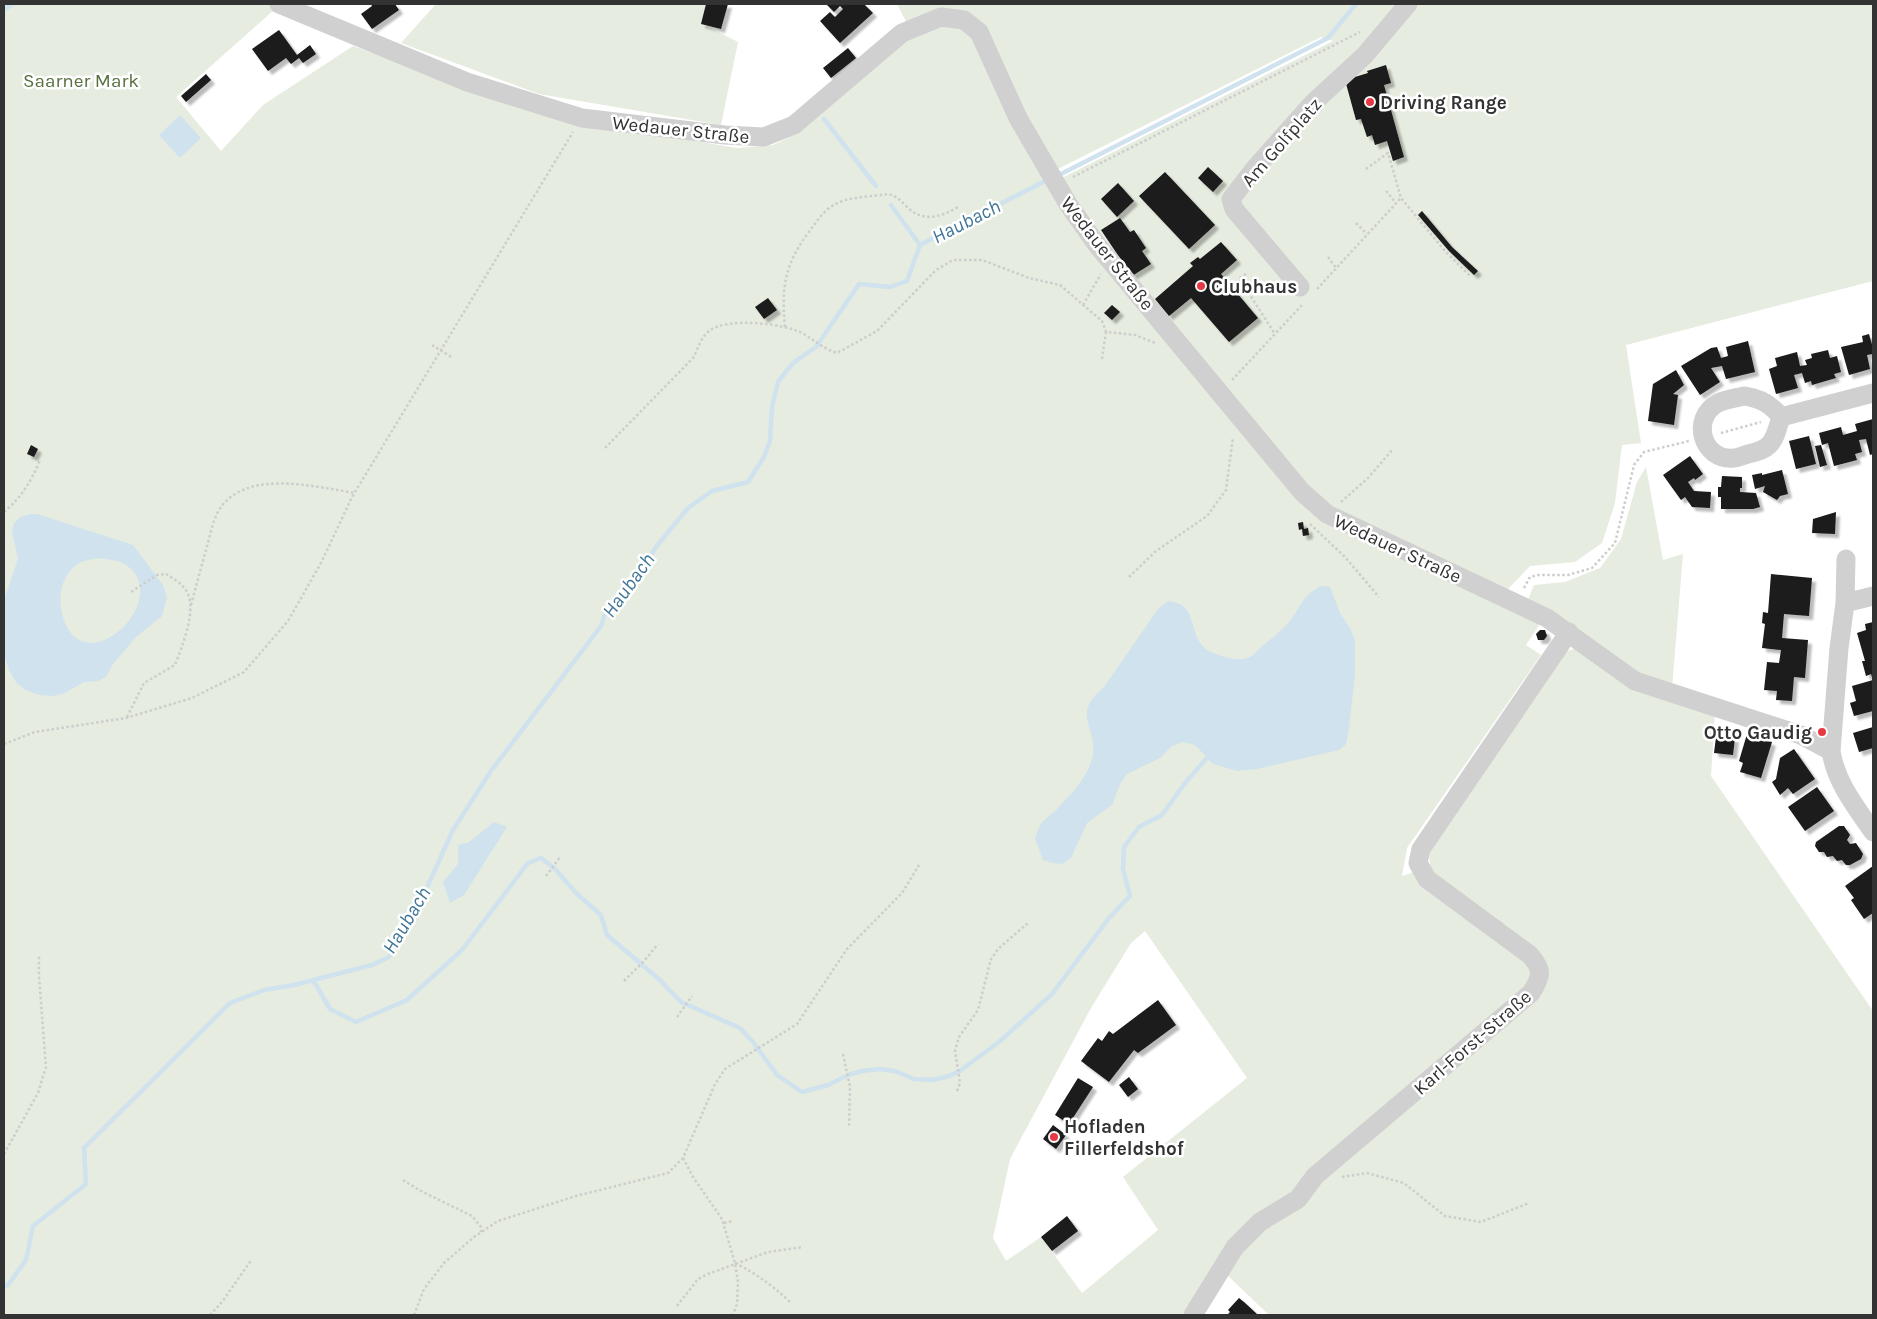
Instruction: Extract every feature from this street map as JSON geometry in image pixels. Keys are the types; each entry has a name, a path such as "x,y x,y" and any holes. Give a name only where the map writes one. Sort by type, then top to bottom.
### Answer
{"street":[{"name":"Wedauer Straße","path":"279,4 467,82 582,118 764,138 794,125 902,33 941,16 964,20 979,32 1018,118 1082,225 1302,492 1327,514 1548,618 1635,681 1801,734 1831,751"},
{"name":"Am Golfplatz","path":"1300,287 1234,209 1232,199 1255,168 1312,104 1364,55 1408,4"},
{"path":"1781,417 1873,393"},
{"path":"1846,559 1845,603 1838,648 1831,751 1833,764 1845,791 1873,832"},
{"path":"1845,603 1873,596"},
{"name":"Karl-Forst-Straße","path":"1193,1315 1235,1247 1260,1222 1298,1199 1315,1176 1532,993 1540,979 1539,965 1530,955 1427,879 1418,863 1421,849 1569,632"}],"path":[{"path":"1053,179 1366,28"},
{"path":"4,744 35,732 126,718 192,698 244,672 288,621 321,563 355,493 582,118"},
{"path":"1366,169 1388,154 1401,198 1444,250 1471,277"},
{"path":"1386,191 1396,203"},
{"path":"785,327 782,302 785,277 794,255 807,234 820,217 832,206 846,200 888,194 895,195 908,209 923,217 945,214 958,207"},
{"path":"1356,222 1368,234"},
{"path":"1328,256 1336,268"},
{"path":"1083,305 1109,259"},
{"path":"605,448 693,358 702,340 710,330 727,324 762,324 785,327 803,333 826,350 837,353 877,331 936,270 953,260 982,260 1028,278 1060,285 1102,321 1106,332 1102,360"},
{"path":"1246,274 1239,278 1275,334"},
{"path":"1106,332 1135,335 1157,344"},
{"path":"432,346 453,358"},
{"path":"1129,577 1156,551 1208,516 1226,490 1234,432 1240,440"},
{"path":"1327,514 1368,478 1393,449"},
{"path":"4,512 14,504 23,492 33,477 40,460"},
{"path":"1517,603 1530,577 1538,575 1568,575 1592,568 1615,543 1634,465"},
{"path":"126,718 144,683 175,665 186,633 191,605 213,526 220,509 232,496 244,489 270,483 355,493"},
{"path":"1308,522 1345,557 1379,597"},
{"path":"132,591 157,575 166,574 179,583 188,594 191,605"},
{"path":"546,876 560,857"},
{"path":"414,1315 424,1289 444,1263 481,1232 498,1221 531,1210 668,1173 683,1158 715,1084 725,1069 798,1024 847,949 902,892 919,865"},
{"path":"956,1091 960,1083 955,1051 959,1036 978,1010 991,959 1000,948 1028,924"},
{"path":"624,981 638,968 658,944"},
{"path":"4,1154 38,1093 46,1067 39,955"},
{"path":"677,1017 692,996"},
{"path":"843,1054 850,1087 849,1128"},
{"path":"683,1158 693,1177 724,1223 738,1282 737,1304 733,1315"},
{"path":"1315,1176 1328,1178 1368,1173 1404,1183 1445,1216 1481,1222 1529,1203"},
{"path":"403,1180 472,1216 481,1227 481,1232"},
{"path":"724,1223 734,1220"},
{"path":"677,1306 698,1280 735,1263 768,1252 803,1247"},
{"path":"210,1315 222,1302 252,1259"},
{"path":"735,1263 772,1285 790,1302"}],"green space":[{"name":"Saarner Mark","path":"4,4 295,4 275,9 176,97 221,151 263,105 353,46 529,109 587,123 737,148 773,145 800,132 913,35 897,4 1873,4 1873,281 1626,345 1641,443 1622,445 1615,503 1602,543 1575,562 1530,566 1506,591 1540,624 1526,645 1541,655 1407,848 1402,876 1430,867 1429,850 1566,651 1578,648 1715,713 1711,776 1873,1011 1873,1315 1269,1315 1227,1275 1186,1315 4,1315","holes":["1321,37 1333,41 1050,184 1044,176","1145,931 1247,1078 1123,1177 1158,1230 1082,1293 1041,1237 1006,1261 993,1238 1010,1159 1091,1008 1131,943"]},
{"path":"436,4 706,4 702,24 738,42 721,125 539,94 401,43"},
{"path":"1646,467 1663,560 1683,554 1672,688 1642,678 1527,602 1534,585 1565,582 1600,568 1621,539 1637,482"}],"water":[{"path":"180,115 201,138 180,158 159,135"},
{"path":"37,514 133,545 163,585 167,597 162,616 136,637 113,664 106,677 98,681 84,682 65,693 54,696 40,695 25,690 16,682 9,670 4,655 4,600 18,559 12,532 14,523 20,517","holes":["101,558 126,565 138,579 140,595 135,612 123,627 109,638 93,643 78,639 66,625 60,602 62,586 69,572 81,562"]},
{"path":"1321,586 1330,587 1340,613 1350,628 1355,641 1355,674 1346,744 1339,750 1257,769 1237,771 1213,764 1195,745 1183,742 1172,746 1160,758 1127,774 1120,784 1112,805 1087,823 1071,858 1062,864 1043,860 1035,838 1039,827 1076,788 1091,762 1093,741 1088,724 1088,707 1158,609 1168,601 1183,606 1191,617 1198,638 1207,650 1230,658 1244,659 1254,654 1282,629 1305,598"},
{"path":"494,822 507,827 464,895 450,903 443,882 458,864 458,845 469,842"}],"building":[{"path":"371,4 395,4 399,10 372,29 361,14 372,6"},
{"path":"706,4 728,4 721,29 701,24"},
{"path":"826,4 864,4 873,13 840,43 820,21 830,12 835,17 843,9 840,6 834,12"},
{"path":"279,30 297,55 310,45 316,54 303,63 299,58 291,64 286,58 268,71 252,49"},
{"path":"848,48 856,58 831,78 823,68"},
{"name":"Driving Range","path":"1386,65 1391,83 1384,85 1404,157 1393,161 1387,141 1375,145 1372,135 1367,137 1361,119 1356,120 1345,80"},
{"path":"206,74 211,80 186,102 181,96"},
{"path":"1208,167 1223,181 1213,192 1198,178"},
{"path":"1165,172 1215,225 1189,249 1139,196"},
{"path":"1118,183 1134,201 1117,217 1101,199"},
{"path":"1422,211 1452,247 1478,271 1474,275 1449,251 1418,215"},
{"path":"1120,218 1130,232 1134,230 1146,248 1142,251 1151,264 1132,276 1101,230"},
{"name":"Clubhaus","path":"1221,242 1237,260 1221,274 1258,318 1229,342 1191,298 1169,316 1155,299 1193,266 1190,263 1198,257 1200,259"},
{"path":"768,298 777,310 764,319 755,307"},
{"path":"1112,305 1120,312 1112,320 1104,313"},
{"path":"1869,334 1873,348 1873,354 1867,355 1870,369 1849,375 1841,347 1863,342 1862,336"},
{"path":"1748,341 1755,372 1726,379 1722,366 1711,368 1720,382 1700,395 1681,366 1711,348 1717,347 1721,358 1728,356 1726,347"},
{"path":"1828,350 1830,358 1837,356 1841,372 1834,374 1836,378 1812,385 1811,381 1805,383 1802,373 1794,375 1798,388 1776,394 1769,369 1777,366 1775,358 1797,352 1800,366 1807,365 1805,360 1812,358 1811,354"},
{"path":"1676,370 1684,385 1673,394 1678,395 1674,425 1648,421 1653,384"},
{"path":"1873,419 1873,454 1870,455 1866,439 1859,440 1862,452 1855,454 1857,460 1834,466 1828,443 1822,445 1819,433 1841,427 1843,435 1857,431 1855,424"},
{"path":"1809,436 1816,464 1796,469 1789,441"},
{"path":"31,445 38,449 34,457 27,454"},
{"path":"1821,445 1827,465 1820,467 1815,446"},
{"path":"1690,456 1703,474 1695,480 1694,478 1688,482 1694,491 1711,492 1710,508 1692,507 1685,497 1681,500 1663,475"},
{"path":"1782,470 1788,494 1780,496 1777,500 1763,492 1765,486 1755,489 1752,475 1762,473 1762,475"},
{"path":"1722,476 1742,477 1740,492 1756,493 1760,507 1753,509 1721,509 1721,497 1718,497 1718,487 1721,487"},
{"path":"1836,512 1835,534 1812,533 1813,519"},
{"path":"1303,522 1304,529 1308,528 1309,535 1303,536 1302,529 1299,530 1298,523"},
{"path":"1771,574 1812,578 1809,616 1784,614 1782,638 1808,640 1805,678 1794,677 1792,701 1776,700 1777,691 1764,690 1767,662 1779,663 1781,650 1762,648 1765,624 1762,623 1763,612 1768,613"},
{"path":"1873,622 1873,680 1871,674 1866,676 1862,661 1865,661 1857,633 1866,630 1865,624"},
{"path":"1540,630 1545,630 1547,636 1544,640 1538,640 1536,634"},
{"path":"1873,680 1873,711 1854,716 1850,703 1856,701 1852,686"},
{"path":"1873,727 1873,748 1859,752 1853,733"},
{"path":"1747,734 1772,742 1761,778 1740,772 1743,763 1739,761"},
{"path":"1716,737 1735,738 1733,755 1714,753"},
{"path":"1794,749 1815,779 1793,794 1788,788 1780,795 1772,782 1776,779 1780,758"},
{"path":"1817,787 1834,811 1805,831 1788,807"},
{"path":"1839,826 1844,826 1850,835 1847,840 1850,844 1856,843 1863,854 1861,859 1850,865 1846,865 1842,860 1837,861 1833,856 1827,857 1824,852 1819,852 1815,846 1816,842"},
{"path":"1873,866 1873,913 1864,919 1851,900 1854,898 1845,886"},
{"path":"1158,1000 1176,1025 1138,1053 1134,1050 1109,1082 1081,1061 1098,1038 1102,1041 1109,1031 1113,1034"},
{"path":"1129,1077 1138,1089 1128,1097 1119,1085"},
{"path":"1078,1078 1093,1087 1069,1124 1055,1115"},
{"name":"Hofladen Fillerfeldshof","path":"1053,1125 1066,1135 1056,1149 1043,1139"},
{"path":"1067,1216 1078,1231 1052,1251 1041,1237"},
{"path":"1239,1298 1258,1315 1227,1315 1230,1312 1228,1310"}],"waterway":[{"path":"4,10 12,4"},
{"name":"Haubach","path":"1057,176 1328,38 1356,4"},
{"path":"824,119 876,186"},
{"name":"Haubach","path":"4,1286 8,1285 26,1260 33,1226 86,1184 84,1148 230,1003 264,990 294,985 372,965 389,957 420,903 453,830 491,771 601,626 606,611 620,604 656,547 688,508 712,491 748,482 764,457 770,441 772,407 778,382 793,363 816,347 859,284 890,287 907,281 920,245 1047,180"},
{"path":"891,205 920,245"},
{"path":"313,980 330,1009 356,1022 407,1000 462,950 528,863 541,858 555,869 577,894 601,915 607,935 660,980 681,1002 740,1028 753,1042 777,1075 802,1092 828,1085 848,1075 879,1069 895,1071 914,1079 932,1080 950,1076 999,1042 1052,994 1109,918 1130,896 1123,869 1124,847 1139,827 1162,815 1185,783 1207,758"}],"place":[{"name":"Driving Range","path":"1370,102"},
{"name":"Clubhaus","path":"1201,286"},
{"name":"Otto Gaudig","path":"1822,732"},
{"name":"Hofladen Fillerfeldshof","path":"1054,1137"}]}
